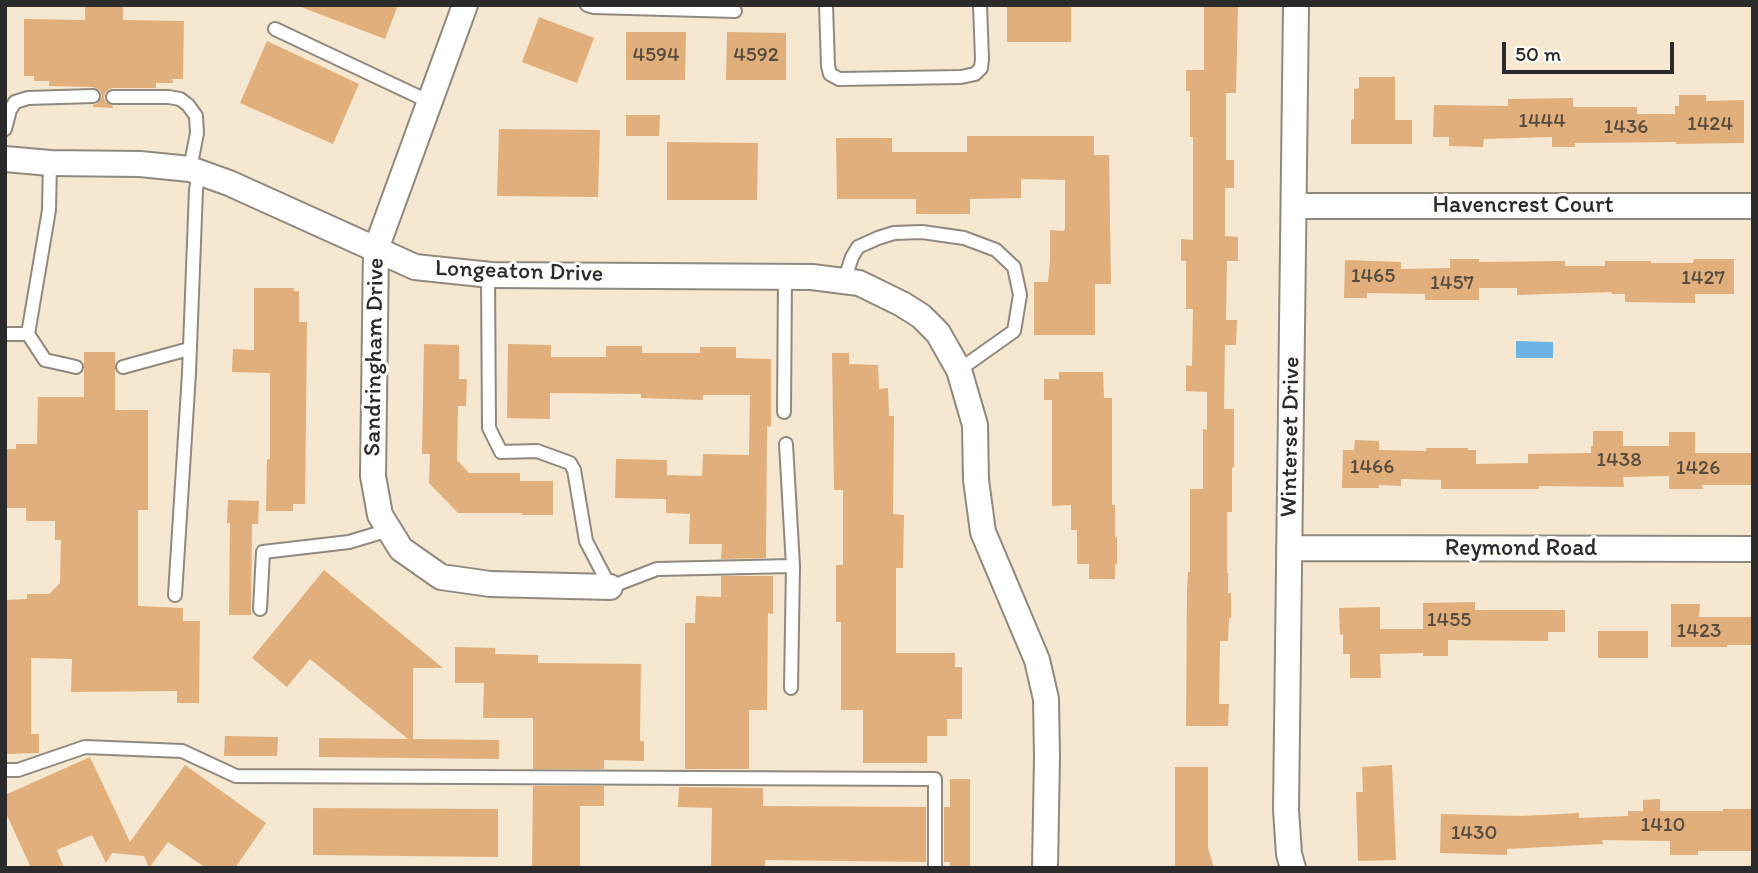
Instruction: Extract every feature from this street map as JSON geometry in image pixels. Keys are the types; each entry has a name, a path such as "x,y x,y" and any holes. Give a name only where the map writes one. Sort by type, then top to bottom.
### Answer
{"street":[{"name":"Sandringham Drive","path":"395,539 380,515 373,476 376,249 465,5"},
{"name":"Winterset Drive","path":"1293,868 1289,853 1286,810 1296,5"},
{"name":"Longeaton Drive","path":"5,159 50,163 141,164 194,171 229,183 415,267 488,275 812,276 859,283 921,316 937,332 959,370 975,425 976,480 983,532 1037,660 1046,699 1045,868"},
{"name":"Havencrest Court","path":"1294,206 1753,206"},
{"path":"395,539 442,577 490,584 610,587"},
{"name":"Reymond Road","path":"1289,548 1753,549"}],"lane":[{"path":"587,5 735,10"},
{"path":"826,5 830,74 839,79 853,79 961,78 975,74 981,68 982,59 980,5"},
{"path":"275,29 430,102"},
{"path":"5,129 10,110 15,103 28,98 93,96"},
{"path":"113,97 180,99 196,116 196,190 175,595"},
{"path":"50,163 49,210 29,334 45,360 76,367"},
{"path":"844,281 858,247 894,233 922,232 964,238 996,250 1014,267 1020,295 1014,331 959,370"},
{"path":"488,275 489,428 501,452 537,451 570,463 575,470 586,541 610,587 657,569 793,566"},
{"path":"784,412 785,276"},
{"path":"5,334 29,334"},
{"path":"123,368 189,349"},
{"path":"786,444 793,566 791,688"},
{"path":"260,609 263,552 395,539"},
{"path":"5,770 18,770 85,747 182,751 236,776 935,779 935,868"}],"water":[{"path":"1516,341 1553,342 1553,358 1516,358"}],"building":[{"path":"85,5 123,5 123,20 184,21 183,79 172,79 173,83 156,83 156,88 109,89 104,98 113,108 93,107 102,96 100,91 93,87 49,86 49,81 34,81 34,76 24,76 24,19 85,20"},
{"path":"301,5 398,5 385,39"},
{"path":"1007,5 1071,5 1071,42 1007,42"},
{"path":"1204,5 1238,5 1236,93 1226,93 1226,160 1234,160 1234,188 1225,188 1225,236 1238,237 1238,261 1227,261 1226,320 1237,320 1236,345 1225,345 1224,409 1234,409 1234,467 1232,512 1227,512 1227,573 1228,593 1231,593 1231,618 1228,641 1220,641 1219,704 1229,704 1228,726 1186,726 1190,489 1203,489 1203,429 1207,430 1207,392 1186,391 1186,365 1192,366 1193,309 1186,309 1186,261 1181,261 1181,239 1193,240 1193,137 1190,137 1190,91 1186,91 1186,70 1204,70"},
{"path":"539,17 594,38 577,83 522,62"},
{"path":"626,32 686,32 685,80 626,80"},
{"path":"727,32 786,33 786,80 726,80"},
{"path":"267,41 359,84 333,144 240,103"},
{"path":"1359,77 1395,77 1395,120 1412,120 1412,144 1351,144 1354,89 1359,88"},
{"path":"1679,95 1706,95 1706,101 1744,100 1744,143 1575,143 1575,147 1552,147 1552,137 1484,139 1483,147 1449,146 1449,137 1433,137 1434,105 1508,106 1508,99 1573,98 1575,107 1637,107 1637,114 1675,114 1675,106 1679,106"},
{"path":"626,115 660,115 659,136 626,136"},
{"path":"499,129 600,130 598,197 497,196"},
{"path":"967,136 1094,136 1094,155 1109,155 1111,284 1095,284 1095,335 1034,335 1034,282 1048,282 1050,230 1065,229 1065,180 1021,179 1021,198 970,199 970,214 916,214 916,199 837,199 836,138 892,138 892,152 967,152"},
{"path":"667,142 758,143 757,200 667,200"},
{"path":"1450,259 1479,259 1479,262 1565,261 1565,266 1605,266 1605,261 1693,263 1694,259 1734,259 1734,294 1695,294 1695,303 1625,302 1625,294 1611,292 1517,295 1517,288 1479,288 1479,300 1425,300 1425,294 1367,293 1367,298 1344,298 1345,260 1401,262 1401,269 1450,268"},
{"path":"254,288 294,288 294,291 299,291 299,322 307,322 305,504 293,504 293,511 266,511 267,459 270,459 270,373 232,372 233,349 254,350"},
{"path":"424,344 459,345 459,379 467,379 466,406 458,406 457,460 469,473 520,473 520,481 553,481 553,515 458,513 429,483 430,454 422,454"},
{"path":"508,344 551,345 551,357 606,357 606,346 642,346 642,353 700,353 700,347 736,347 736,358 771,359 771,427 767,426 766,558 721,559 722,544 689,544 690,514 666,513 666,499 615,498 616,459 667,460 667,475 702,476 703,454 749,455 750,395 703,395 703,400 641,398 641,394 550,393 550,419 507,418"},
{"path":"84,352 115,352 115,410 148,410 148,510 138,510 138,606 183,608 183,621 200,621 199,703 177,703 177,691 71,692 72,659 31,658 31,734 39,734 39,753 5,754 5,600 27,599 27,594 49,594 60,583 61,540 55,540 55,521 26,521 26,508 5,508 5,449 16,449 16,444 37,444 38,397 84,397"},
{"path":"832,353 849,353 849,364 878,365 879,389 888,388 889,416 894,416 893,514 904,515 903,568 896,568 896,653 955,653 955,667 962,667 962,719 947,719 947,736 927,736 927,763 863,763 863,710 841,710 841,622 836,622 836,565 843,565 843,490 834,490"},
{"path":"1059,372 1103,372 1104,398 1112,398 1112,505 1115,505 1117,537 1115,579 1089,579 1089,564 1077,564 1077,530 1071,530 1071,505 1052,506 1052,400 1044,400 1044,379 1059,379"},
{"path":"1593,431 1623,431 1623,446 1669,446 1669,432 1695,432 1695,453 1753,453 1753,485 1702,485 1703,489 1669,489 1669,476 1623,477 1624,487 1441,489 1441,480 1401,479 1401,486 1342,488 1343,450 1354,450 1355,440 1379,441 1379,450 1468,448 1476,450 1476,464 1528,463 1528,454 1591,453"},
{"path":"228,500 259,501 258,524 252,524 251,615 229,615"},
{"path":"324,570 443,668 413,668 413,739 499,740 499,759 319,757 319,738 408,739 310,659 287,687 252,658"},
{"path":"721,576 773,576 773,614 768,613 767,710 749,710 749,769 685,769 685,623 695,623 696,596 721,597"},
{"path":"1475,602 1475,610 1565,610 1565,632 1548,632 1548,641 1448,640 1448,656 1423,656 1423,653 1380,654 1381,678 1350,678 1350,654 1343,654 1339,608 1380,607 1380,629 1423,629 1423,603"},
{"path":"1671,604 1700,604 1699,617 1753,617 1753,645 1671,647"},
{"path":"1598,631 1648,631 1648,658 1598,658"},
{"path":"455,647 495,648 495,654 538,655 538,663 641,664 640,741 644,741 644,761 604,760 604,769 533,769 533,718 483,718 484,683 455,683"},
{"path":"225,736 278,737 277,756 224,756"},
{"path":"90,757 130,842 185,765 266,823 235,868 206,868 168,842 149,868 144,856 112,853 106,863 92,835 57,850 64,868 31,868 5,811 5,795"},
{"path":"1392,765 1396,860 1358,861 1356,792 1363,792 1362,767"},
{"path":"1175,767 1208,767 1208,848 1214,868 1175,868"},
{"path":"950,779 970,779 970,868 950,868 950,862 944,862 944,807 950,807"},
{"path":"533,786 604,786 604,806 580,806 580,868 532,868"},
{"path":"679,787 763,788 763,806 926,807 926,862 765,860 765,868 711,868 712,808 678,807"},
{"path":"1660,799 1660,811 1753,809 1753,851 1698,851 1698,855 1670,855 1670,841 1602,840 1603,844 1507,849 1507,855 1440,853 1441,814 1522,816 1579,813 1579,818 1628,816 1628,811 1643,811 1643,800"},
{"path":"313,808 498,809 498,857 313,855"}]}
